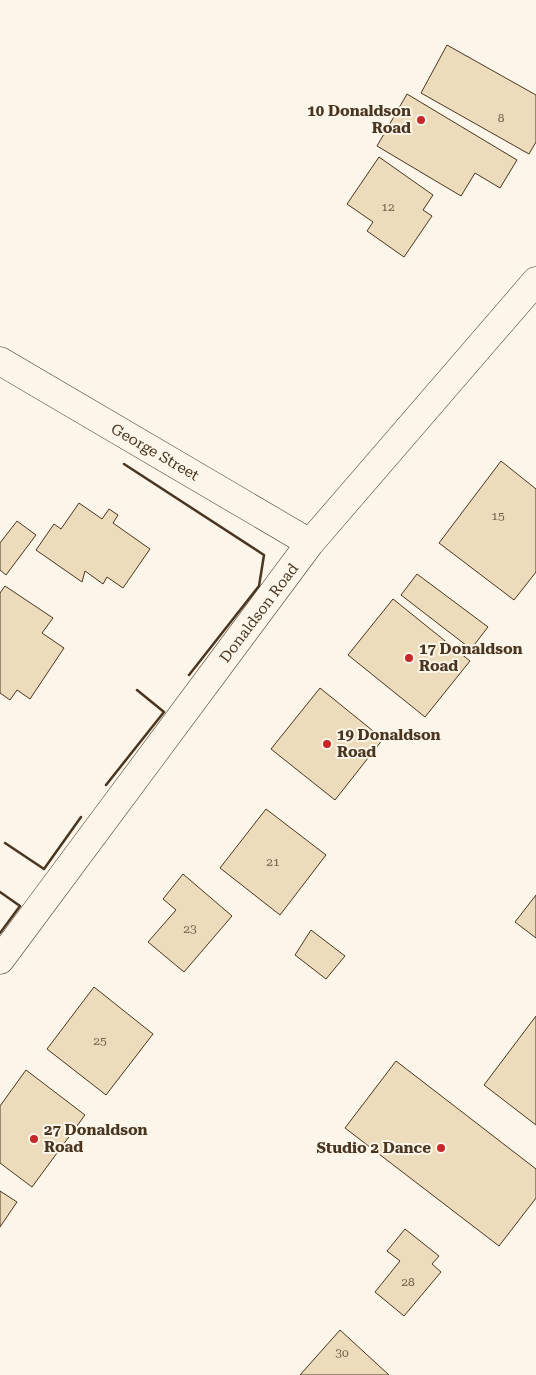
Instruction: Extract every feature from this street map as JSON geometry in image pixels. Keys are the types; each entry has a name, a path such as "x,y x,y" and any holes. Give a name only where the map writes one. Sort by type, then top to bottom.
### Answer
{"street":[{"name":"Donaldson Road","path":"0,960 310,543 536,281"},
{"name":"George Street","path":"0,361 310,543"}],"building":[{"path":"447,45 536,95 536,142 529,154 421,93"},
{"name":"10 Donaldson Road","path":"407,94 517,160 500,188 475,173 461,196 377,146"},
{"path":"379,157 433,195 423,210 432,216 404,257 367,231 373,222 347,204"},
{"path":"501,461 536,489 536,572 514,600 439,543"},
{"path":"79,503 102,519 109,509 118,515 113,523 150,549 123,588 107,577 103,584 85,571 82,582 36,550 54,524 61,529"},
{"path":"17,521 36,535 6,575 0,570 0,543"},
{"path":"417,574 488,627 471,649 401,595"},
{"path":"5,586 53,618 42,633 64,648 30,699 17,690 10,700 0,693 0,593"},
{"name":"17 Donaldson Road","path":"393,599 470,661 425,717 348,655"},
{"name":"19 Donaldson Road","path":"320,688 383,739 335,800 271,749"},
{"path":"266,809 326,855 280,915 220,868"},
{"path":"183,874 232,916 184,972 148,942 176,910 163,899"},
{"path":"536,895 536,938 515,922"},
{"path":"311,930 345,956 326,979 295,955"},
{"path":"94,987 153,1034 106,1095 47,1049"},
{"path":"536,1016 536,1125 484,1085"},
{"name":"Studio 2 Dance","path":"396,1061 536,1169 536,1198 499,1246 345,1128"},
{"name":"27 Donaldson Road","path":"26,1070 85,1115 32,1187 0,1163 0,1106"},
{"path":"0,1191 17,1202 0,1227"},
{"path":"405,1229 439,1256 432,1264 441,1272 404,1316 375,1292 400,1261 387,1251"},
{"path":"340,1330 389,1375 300,1375"}],"wall":[{"path":"124,464 264,555 259,586 189,675"},
{"path":"106,785 164,712 137,690"},
{"path":"5,843 44,869 81,817"},
{"path":"0,892 20,906 0,933"}],"place":[{"name":"10 Donaldson Road","path":"421,120"},
{"name":"17 Donaldson Road","path":"409,658"},
{"name":"19 Donaldson Road","path":"327,744"},
{"name":"27 Donaldson Road","path":"34,1139"},
{"name":"Studio 2 Dance","path":"441,1148"}]}
